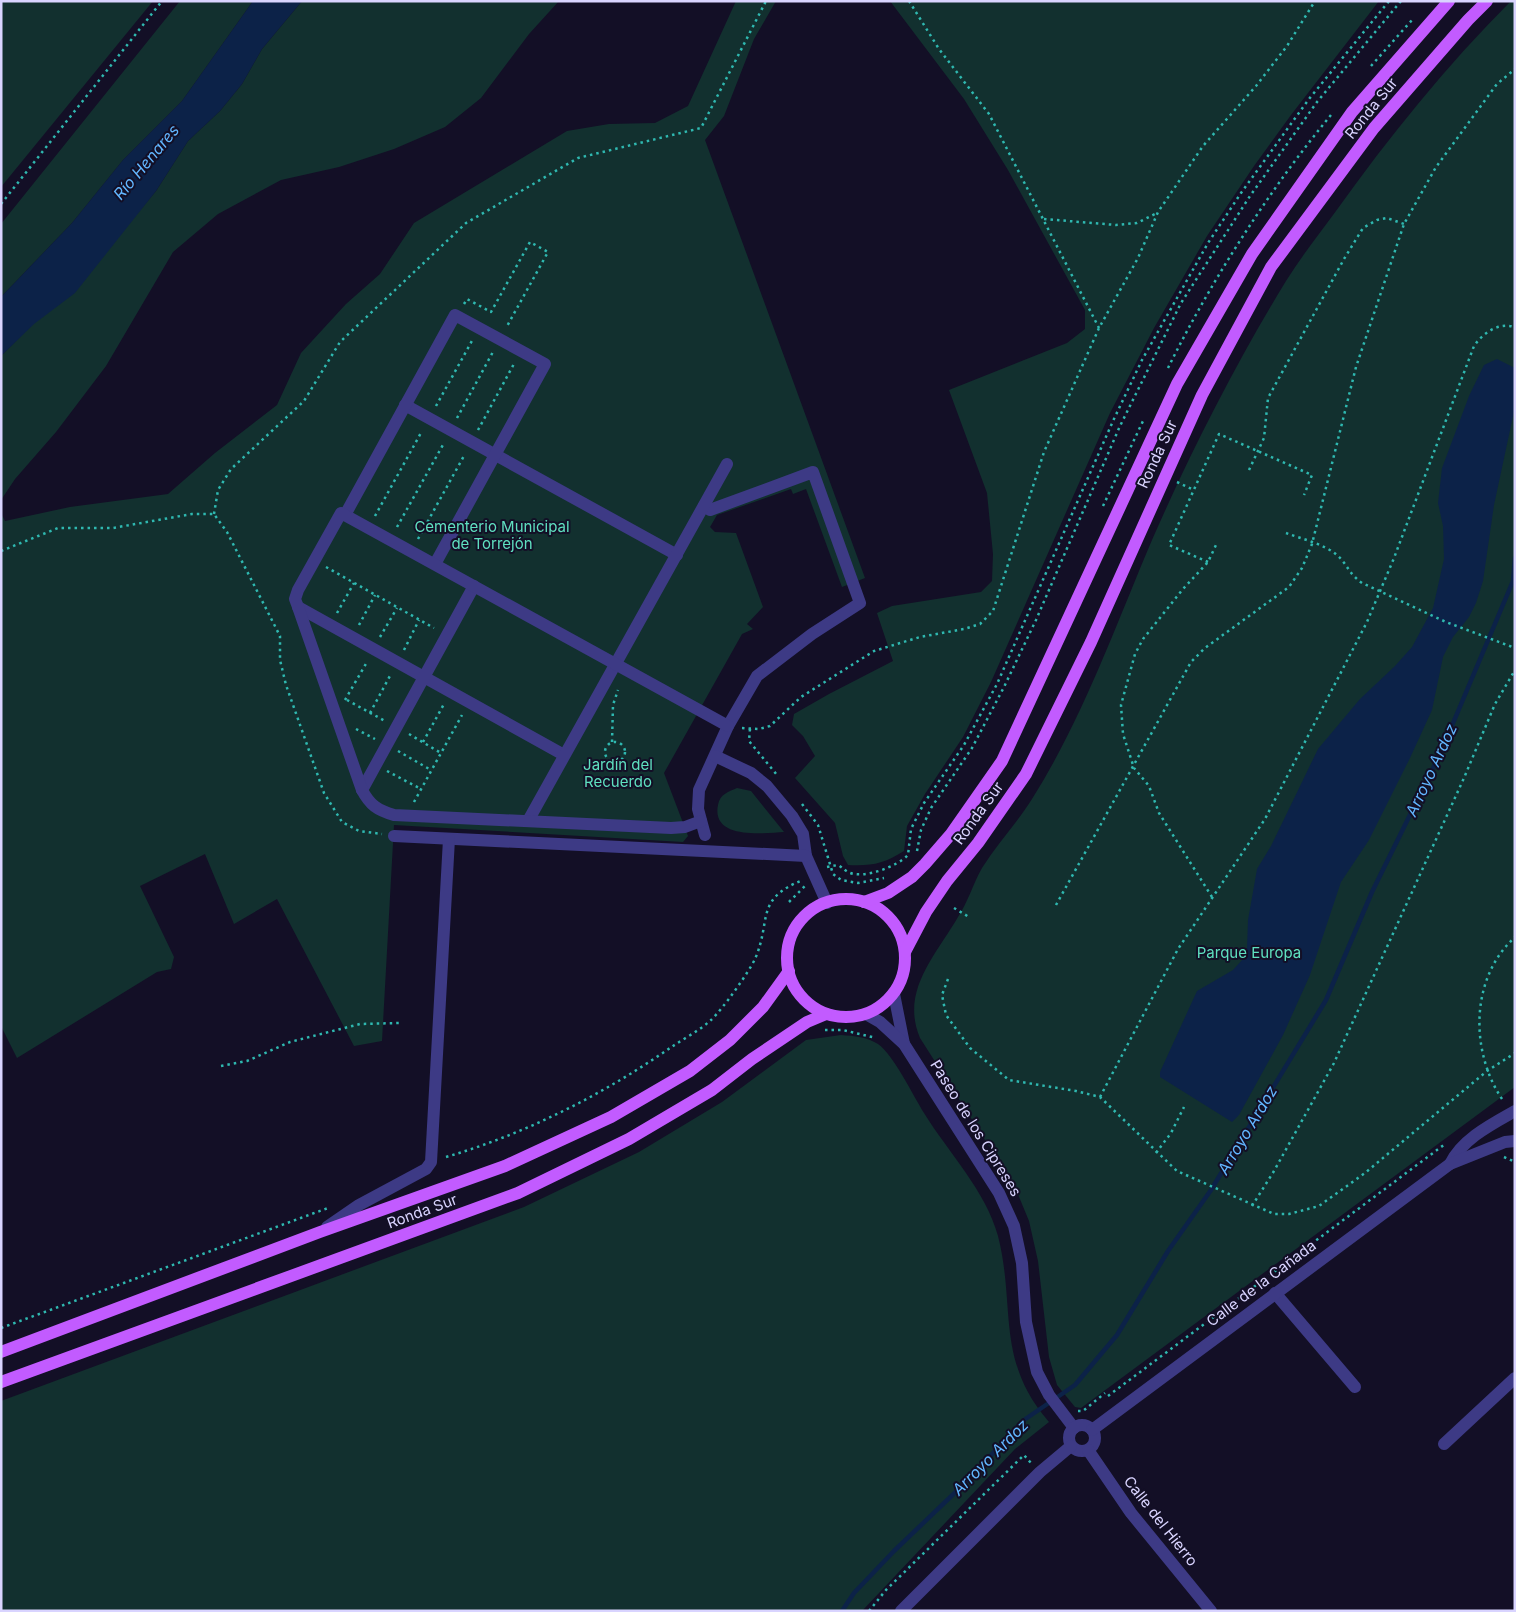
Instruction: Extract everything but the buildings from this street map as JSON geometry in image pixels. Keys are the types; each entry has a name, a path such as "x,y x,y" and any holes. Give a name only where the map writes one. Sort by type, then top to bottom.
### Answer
{"main road":[{"name":"Ronda Sur","path":"864,902 888,893 912,877 925,864 951,834 1002,761 1177,384 1252,254 1352,112 1449,1"},
{"name":"Ronda Sur","path":"905,952 926,912 947,881 978,843 1026,774 1090,642 1198,404 1271,267 1374,128 1468,20 1487,1"},
{"name":"Ronda Sur","path":"846,899 864,902 884,913 898,930 905,952 904,974 894,994 881,1006 866,1014 846,1017 826,1014 809,1004 796,989 789,971 787,954 791,938 799,922 812,910 827,903 846,899"},
{"name":"Ronda Sur","path":"1,1352 320,1232 505,1166 611,1117 690,1071 730,1040 763,1007 789,971"},
{"name":"Ronda Sur","path":"1,1382 518,1193 629,1139 712,1090 752,1059 807,1022 826,1014"}],"street":[{"path":"345,515 455,315 457,316 545,364 435,564"},
{"path":"405,405 677,556"},
{"path":"528,821 677,556 726,464"},
{"path":"704,506 710,510 813,472 860,603 812,634 757,676 728,726 699,790 698,809 705,835"},
{"path":"701,821 671,828 412,816 378,811 369,803 362,790 295,599 314,560 341,513 728,726"},
{"path":"362,790 474,586"},
{"path":"298,607 564,755"},
{"path":"715,756 751,773 767,786 792,816 802,834 806,856 815,871 827,903"},
{"path":"394,836 672,851 736,851 806,856"},
{"path":"320,1232 359,1205 426,1169 431,1162 449,839"},
{"name":"Paseo de los Cipreses","path":"894,994 904,1044"},
{"name":"Paseo de los Cipreses","path":"866,1014 880,1022 904,1044 1000,1193 1014,1226 1022,1263 1031,1353 1036,1372 1049,1395 1069,1412 1074,1428"},
{"path":"1450,1164 1455,1153 1489,1126 1515,1111"},
{"path":"1450,1164 1511,1142"},
{"name":"Calle de la Cañada","path":"1092,1430 1450,1164"},
{"path":"1276,1293 1356,1387"},
{"path":"1444,1444 1515,1378"},
{"path":"1083,1426 1092,1430 1094,1441 1088,1450 1079,1451 1071,1446 1069,1436 1074,1428 1083,1426"},
{"path":"901,1611 1040,1472 1071,1446"},
{"name":"Calle del Hierro","path":"1088,1450 1131,1513 1211,1611"}],"path":[{"path":"1,204 162,1"},
{"path":"394,836 359,831 342,822 324,793 286,685 280,660 280,636 227,532 214,514 218,490 231,469 304,401 340,342 466,223 578,158 702,128 766,1"},
{"path":"909,1 940,49 989,114 1099,328"},
{"path":"728,726 750,729 770,726 801,698 874,651 920,636 964,629 980,624 993,611 1044,452 1099,328 1138,258 1158,212 1203,146 1256,86 1287,46 1315,1"},
{"path":"803,880 815,871 831,865 838,865 849,873 887,870 908,855 911,829 924,803 964,745 996,684 1112,421 1152,343 1208,243 1278,140 1389,1"},
{"path":"921,850 916,857 921,830 931,808 972,748 1004,687 1036,620 1120,426 1181,303 1250,196 1317,102 1401,1"},
{"path":"1366,72 1412,20"},
{"path":"1056,905 1134,768 1191,662 1205,648 1289,587 1302,568 1312,544 1356,367 1404,224 1436,167 1497,84 1515,69"},
{"path":"1166,373 1209,294 1248,231 1283,179 1337,108"},
{"path":"1044,218 1116,225 1137,223 1158,212"},
{"path":"1249,470 1264,438 1268,398 1363,228 1377,220 1387,218 1404,224"},
{"path":"457,316 467,299 491,312 530,242 548,252 507,327"},
{"path":"1100,1097 1178,949 1265,820 1367,622 1474,346 1481,336 1497,328 1515,327"},
{"path":"1103,507 1146,413"},
{"path":"1208,562 1169,545 1219,434 1312,475 1304,495"},
{"path":"1174,481 1194,490"},
{"path":"1,551 58,528 113,528 192,514 214,514"},
{"path":"1286,533 1335,553 1344,562 1350,575 1380,592 1464,630 1515,648"},
{"path":"1212,897 1159,814 1149,786 1134,768 1124,734 1121,705 1135,654 1161,616 1208,562 1216,545"},
{"path":"314,560 446,635"},
{"path":"330,625 354,583"},
{"path":"352,637 375,595"},
{"path":"1252,1206 1284,1154 1334,1063 1464,778 1495,704 1515,670"},
{"path":"612,742 613,705 628,671"},
{"path":"423,742 451,692"},
{"path":"412,816 412,806 420,790 469,702"},
{"path":"750,729 749,741 778,775"},
{"path":"612,742 622,745 625,750 625,755 617,762 607,759 604,754 608,744 612,742"},
{"path":"376,764 420,790"},
{"path":"799,800 818,825 833,874 841,880 858,883 886,878"},
{"path":"954,908 969,917"},
{"path":"1509,1099 1503,1101 1487,1071 1481,1049 1479,1025 1481,1002 1487,979 1498,958 1515,937"},
{"path":"948,979 942,996 946,1015 970,1048 1009,1080 1100,1097 1156,1153 1177,1171 1200,1180 1252,1206 1274,1214 1319,1206 1365,1173 1487,1071 1515,1053"},
{"path":"221,1066 247,1062 290,1042 360,1024 401,1023"},
{"path":"819,1031 860,1033 883,1043"},
{"path":"1156,1153 1171,1133 1184,1107"},
{"path":"1069,1412 1083,1411 1107,1395 1448,1142"},
{"path":"869,1611 886,1590 1024,1455 1034,1466"}],"green space":[{"path":"1,1 153,1 1,187"},
{"path":"180,1 253,1 182,101 123,160 72,223 1,297 1,224"},
{"path":"302,1 559,1 529,34 481,98 445,127 394,149 339,167 281,180 218,214 173,252 106,366 56,432 15,479 1,500 1,356 121,233 156,191 188,141 220,111 242,84 262,49"},
{"path":"736,1 776,1 754,39 724,116 705,140 865,578 842,587 806,489 793,494 791,489 717,515 710,527 715,532 736,533 763,607 747,624 753,629 742,634 664,773 688,836 683,842 394,825 382,1041 354,1046 277,899 234,924 205,854 140,886 174,957 171,969 157,972 17,1058 1,1026 1,513 5,521 70,507 168,494 215,453 277,405 301,353 346,304 380,274 414,223 567,131 609,124 655,123 688,106"},
{"path":"890,1 1379,1 1254,166 1207,236 1154,328 1110,413 991,682 963,737 925,794 907,826 904,851 890,859 877,863 848,865 843,856 835,823 795,778 815,756 803,736 792,725 794,714 893,661 877,613 892,606 981,592 992,581 993,554 987,493 949,390 1067,343 1085,329 1085,310 1008,170 964,99"},
{"name":"Parque Europa","path":"1511,1 1515,1 1515,1087 1081,1408 1075,1407 1057,1385 1049,1357 1038,1261 1029,1221 1015,1187 920,1038 915,1021 914,1005 917,989 931,960 962,911 982,868 1032,799 1067,737 1182,474 1267,312 1310,246 1398,129 1441,76"},
{"path":"737,788 751,791 784,832 741,832 723,824 718,816 719,801 725,794"},
{"path":"841,1035 856,1036 869,1040 884,1049 897,1066 924,1113 985,1203 998,1236 1003,1262 1014,1355 1021,1377 1032,1399 1049,1422 1015,1449 862,1611 1,1611 1,1401 524,1207 639,1152 722,1102 806,1040"}],"water":[{"name":"Río Henares","path":"253,1 302,1 262,49 242,84 220,111 188,141 156,191 75,293 34,324 1,356 1,297 72,223 123,160 182,101"},
{"path":"1497,359 1515,368 1515,407 1494,505 1483,581 1476,603 1469,617 1453,637 1443,657 1432,710 1410,758 1369,840 1341,882 1310,975 1283,1035 1239,1115 1232,1122 1160,1077 1160,1072 1197,991 1233,970 1243,959 1247,949 1248,920 1257,869 1271,846 1318,749 1360,699 1412,647 1433,608 1444,559 1443,526 1438,503 1442,468 1469,396 1484,365"}],"waterway":[{"name":"Arroyo Ardoz","path":"842,1611 854,1593 894,1551 964,1484 1024,1420 1075,1385 1117,1335 1168,1251 1211,1190 1326,1000 1372,892 1440,754 1513,581 1515,558"}],"park label":[{"name":"Cementerio Municipal de Torrejón","path":"492,534"},
{"name":"Jardín del Recuerdo","path":"618,772"}]}
